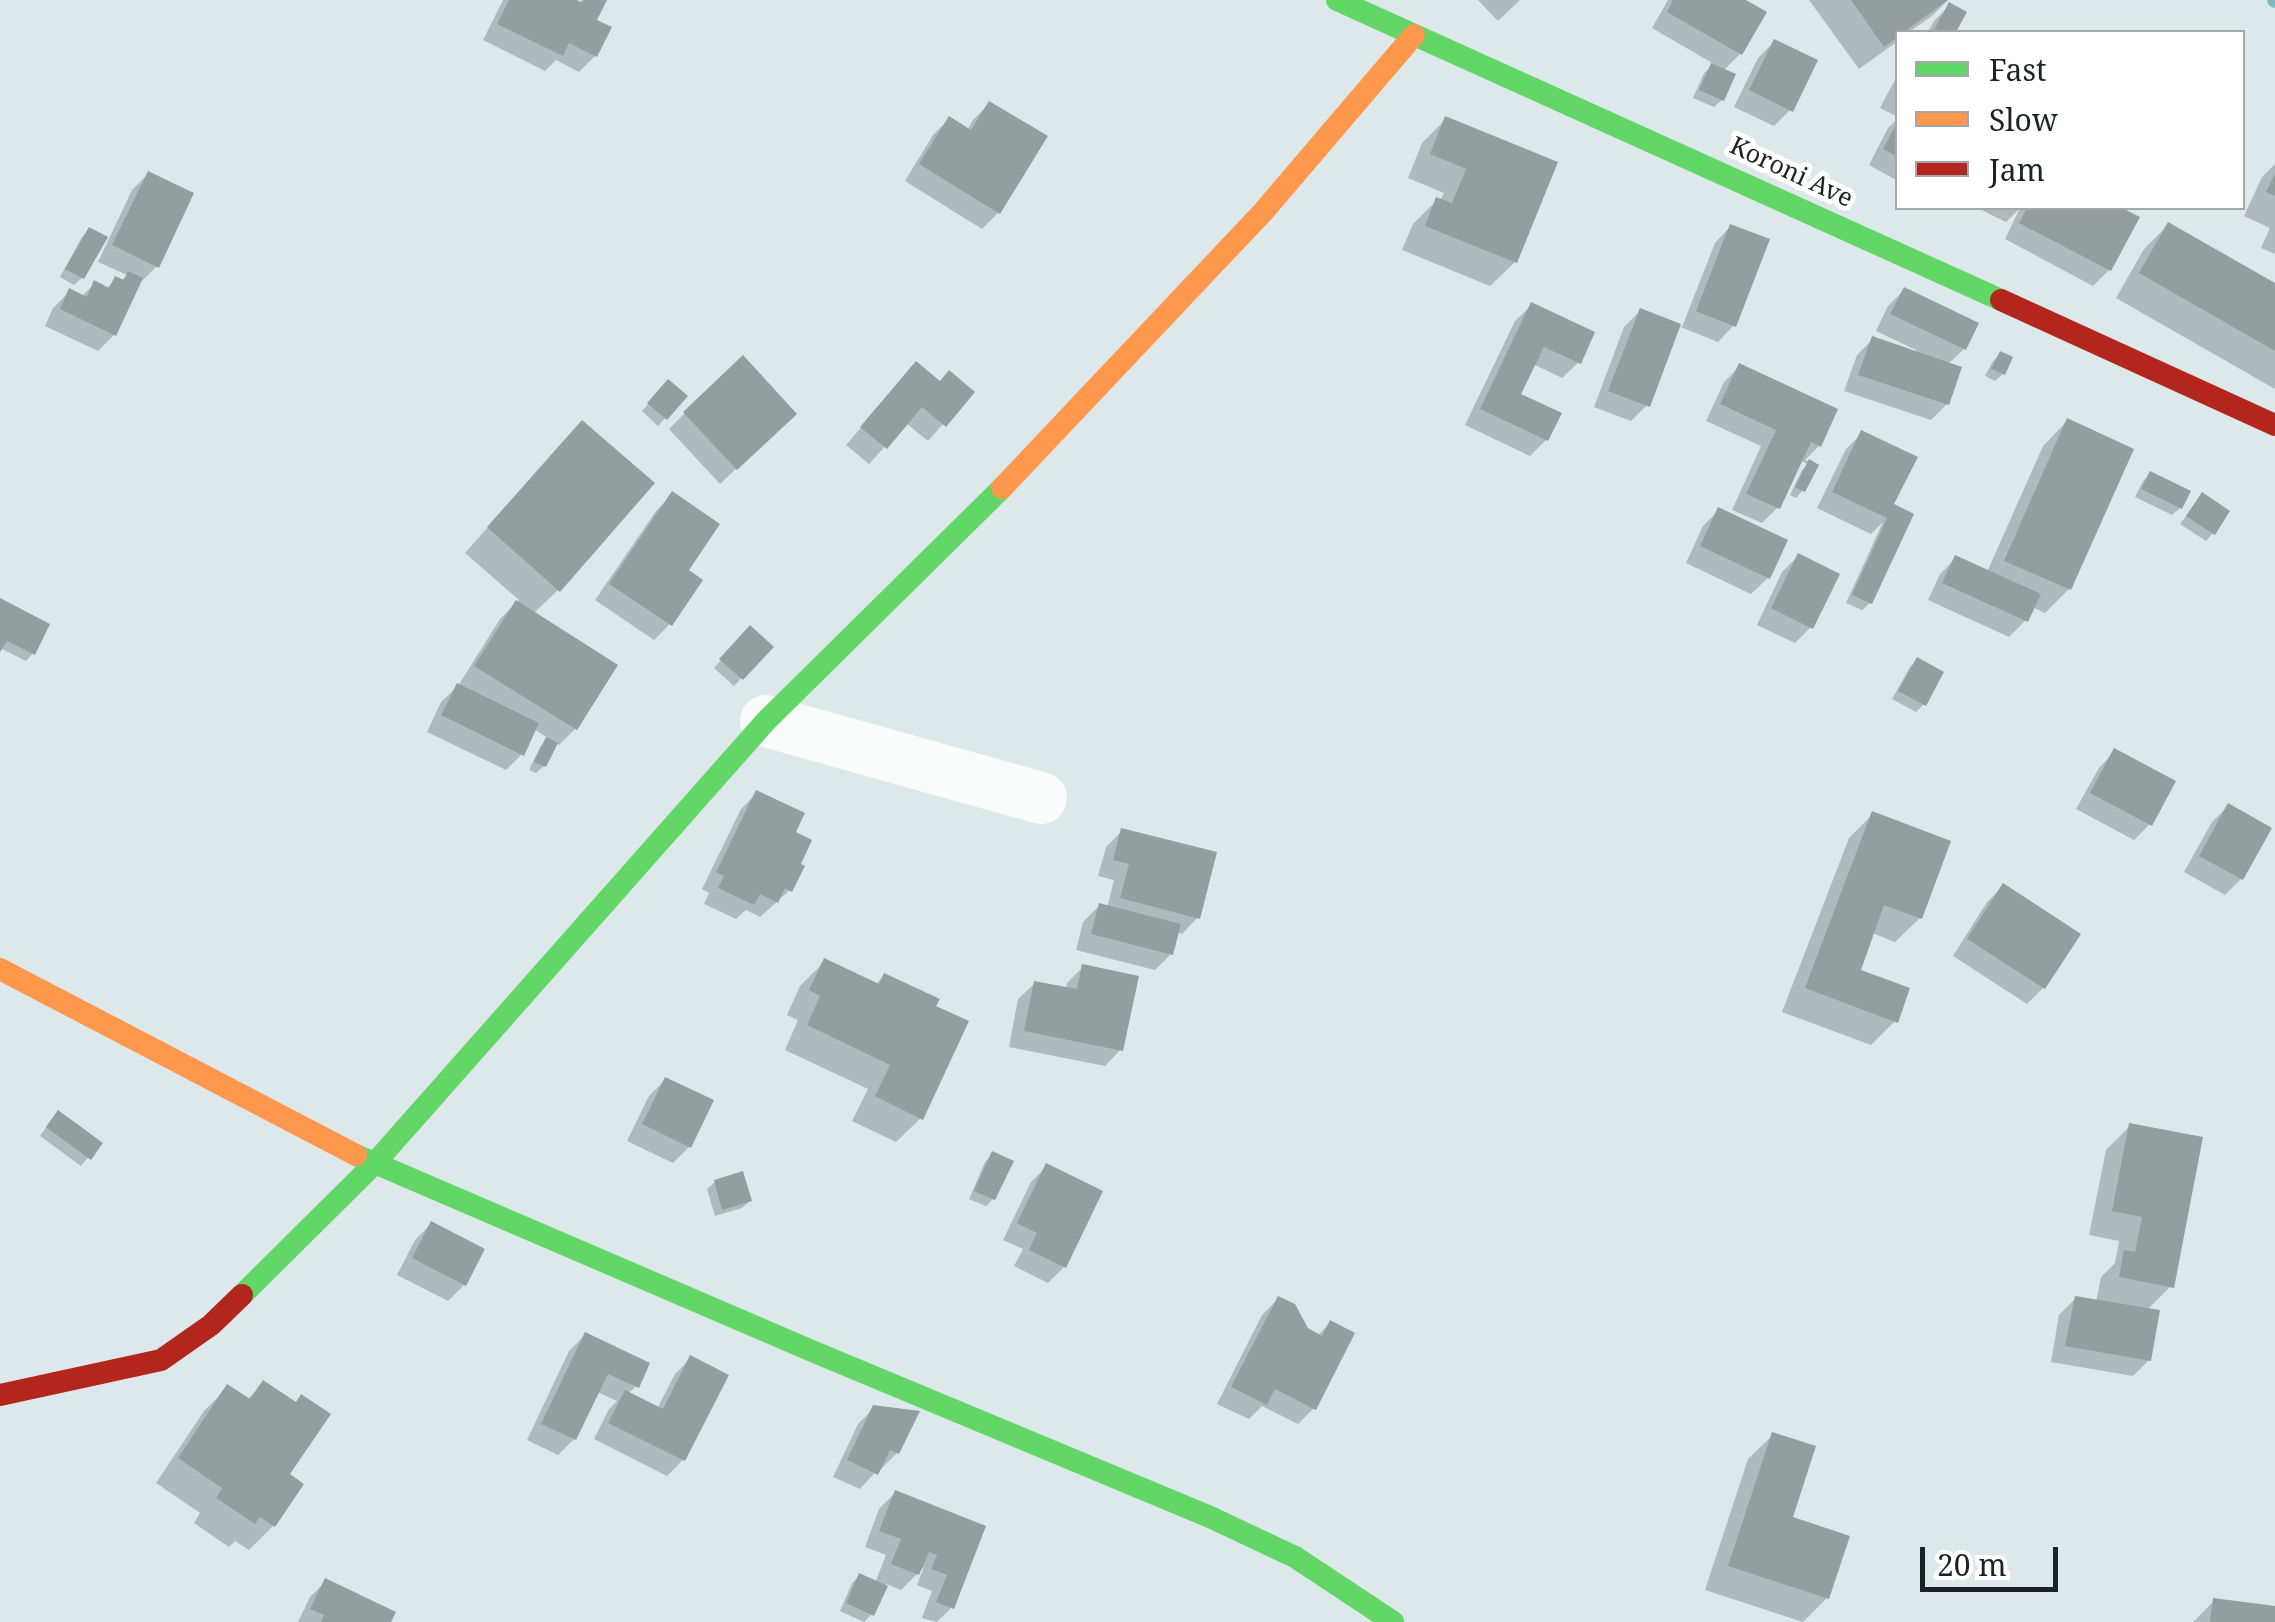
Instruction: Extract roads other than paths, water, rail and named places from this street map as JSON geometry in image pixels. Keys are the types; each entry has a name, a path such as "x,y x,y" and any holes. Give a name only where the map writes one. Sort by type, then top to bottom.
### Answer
{"street":[{"name":"Koroni Ave","path":"1337,0 2275,425"},
{"path":"0,1395 161,1360 210,1325 374,1164 766,720 1011,480 1264,212 1414,35"},
{"path":"766,720 1041,798"},
{"path":"0,968 374,1164 1210,1517 1295,1557 1392,1622"}]}
